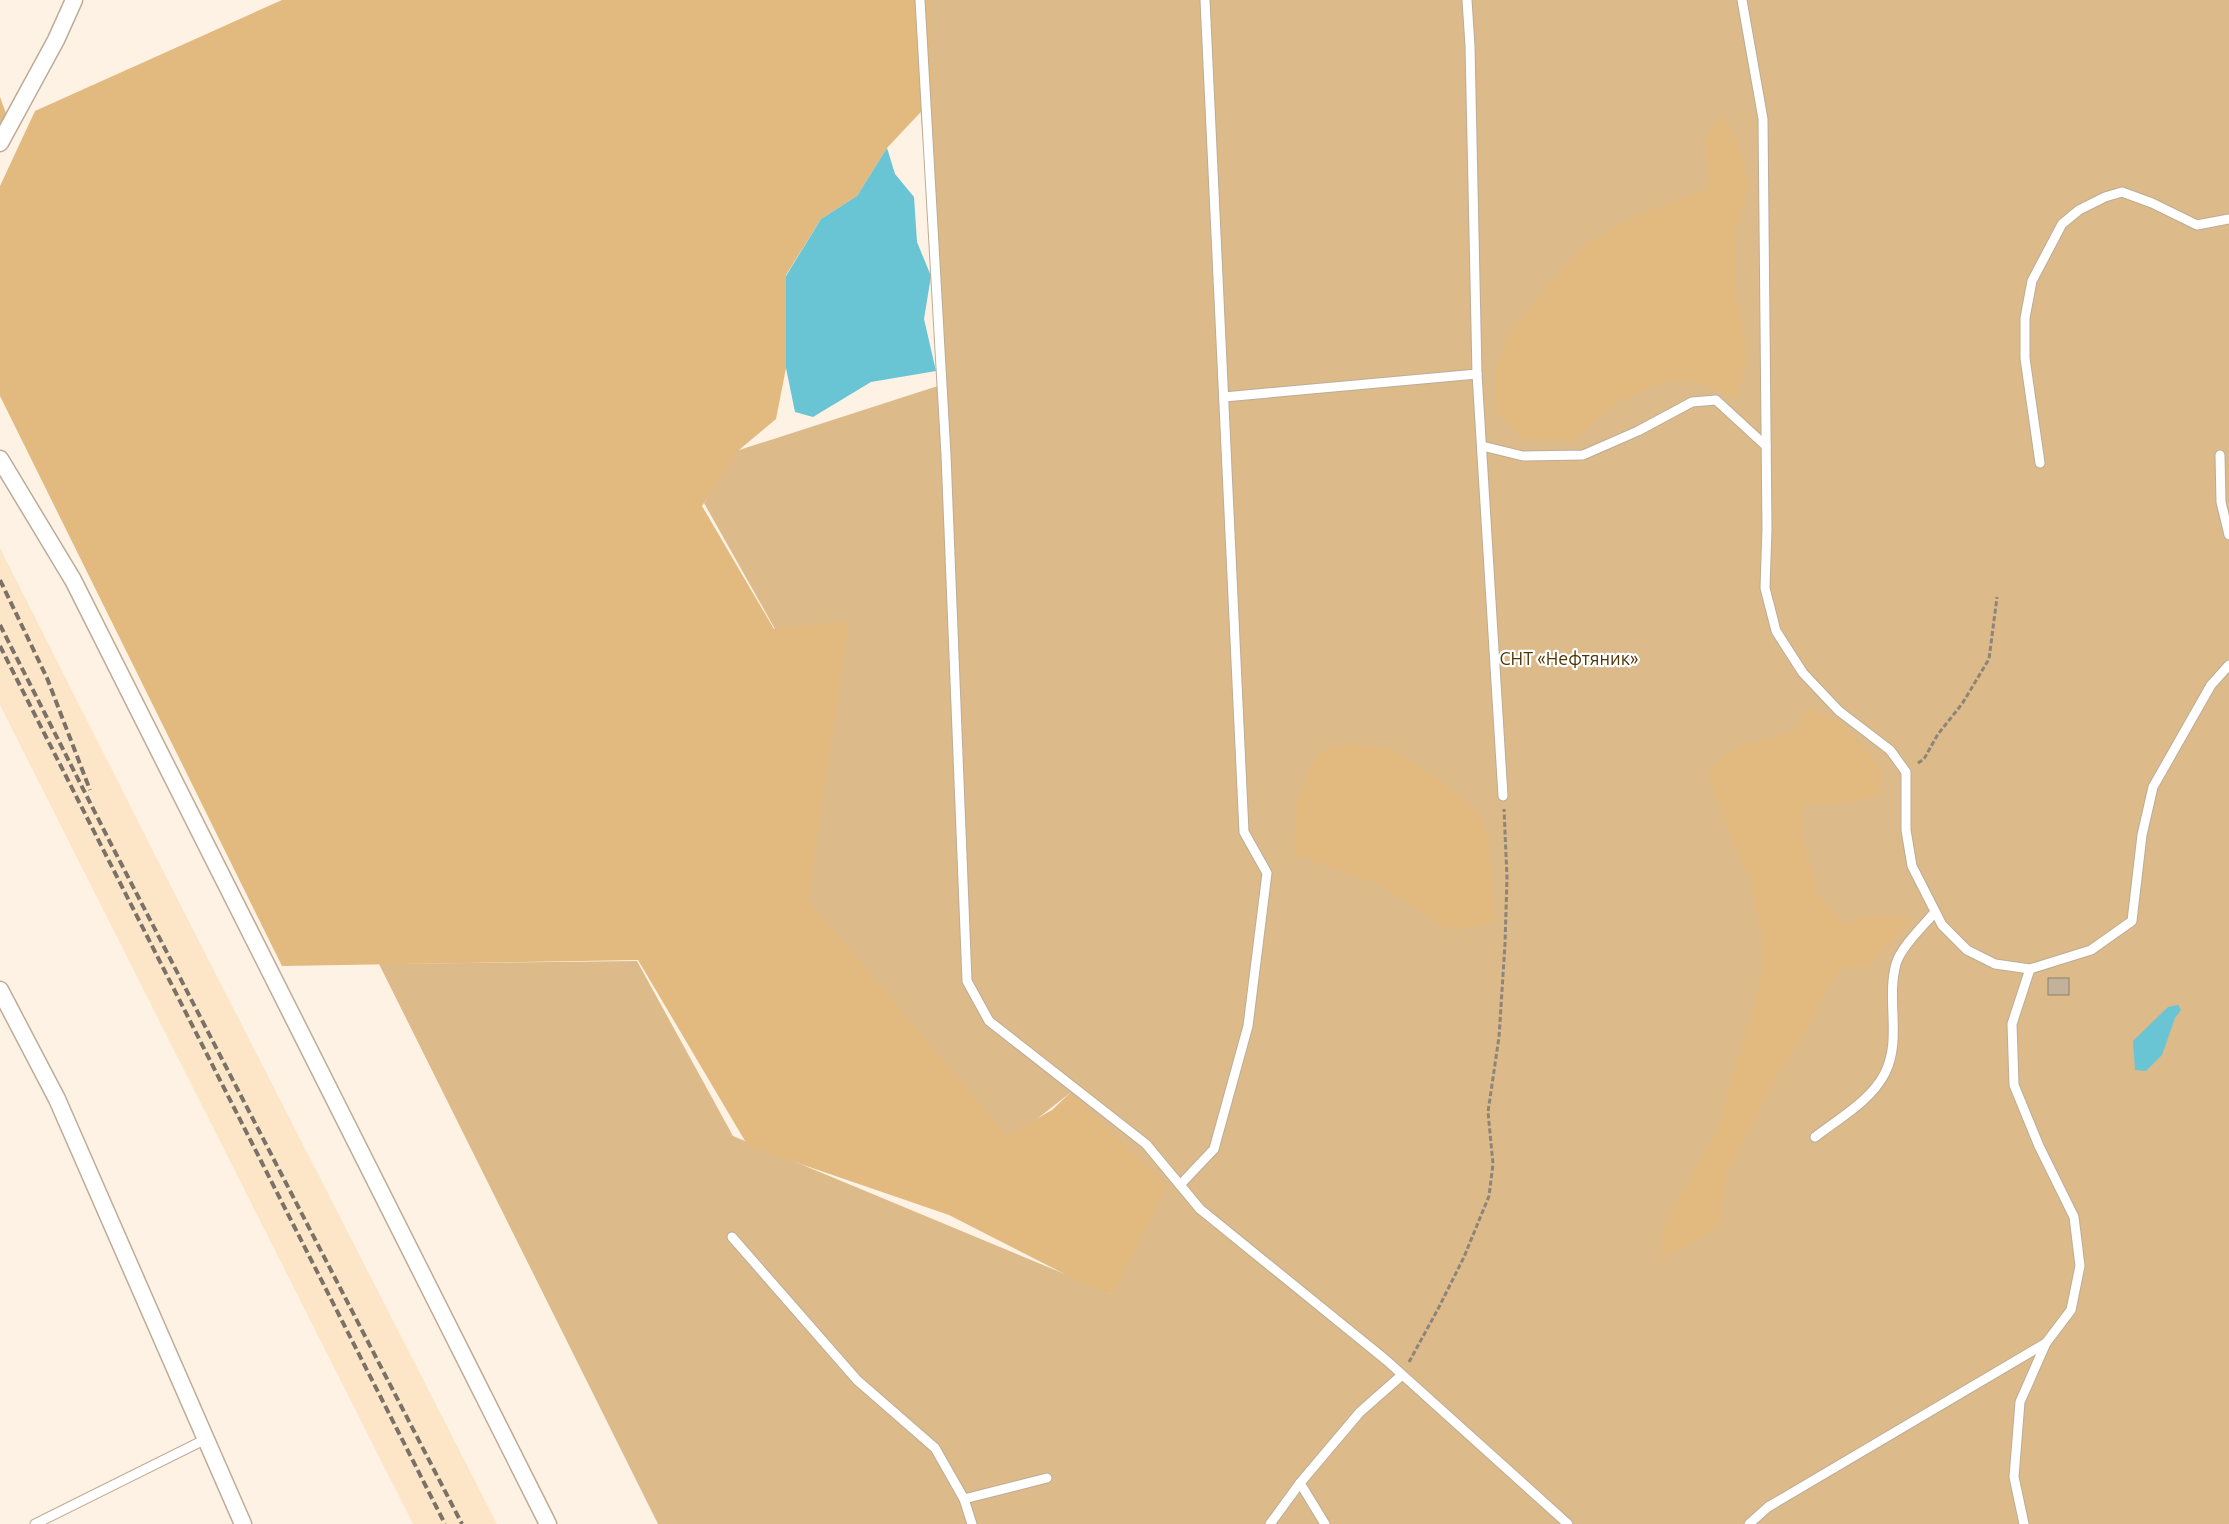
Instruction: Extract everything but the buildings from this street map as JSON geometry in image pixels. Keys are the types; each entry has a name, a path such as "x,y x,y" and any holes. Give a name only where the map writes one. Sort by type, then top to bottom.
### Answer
{"street":[{"path":"0,143 56,40 74,0"},
{"path":"0,458 73,580 548,1524"},
{"path":"0,990 57,1099 243,1524"}],"lane":[{"path":"920,0 946,456 967,981 989,1021 1146,1144 1200,1209 1386,1360 1568,1524"},
{"path":"1180,1185 1214,1149 1248,1026 1267,873 1244,832 1205,0"},
{"path":"1467,0 1470,46 1477,374 1503,796"},
{"path":"1742,0 1763,119 1766,446 1765,588 1776,631 1803,673 1839,712 1890,750 1906,772 1906,830 1912,866 1942,925 1967,950 1995,964 2030,969 2091,950 2132,921 2140,843 2153,788 2210,685 2229,665"},
{"path":"2040,463 2025,358 2025,318 2032,281 2062,224 2079,210 2105,197 2122,192 2152,203 2197,225 2229,219"},
{"path":"1224,397 1477,374"},
{"path":"1482,446 1523,456 1583,455 1638,431 1692,402 1716,400 1766,446"},
{"path":"2220,455 2221,502 2229,535"},
{"path":"1815,1138 1870,1095 1884,1075 1891,1058 1894,1028 1892,995 1896,962 1909,942 1935,912"},
{"path":"2024,1524 2014,1477 2020,1402 2046,1343 2071,1310 2080,1266 2074,1217 2039,1146 2014,1085 2012,1024 2030,969"},
{"path":"732,1237 857,1380 935,1448 964,1499 972,1524"},
{"path":"1749,1524 1768,1507 2046,1343"},
{"path":"1270,1524 1300,1483 1360,1412 1402,1375"},
{"path":"35,1524 206,1439"},
{"path":"964,1499 1047,1478"},
{"path":"1300,1483 1325,1524"}],"path":[{"path":"1906,772 1924,758 1938,734 1978,679 1989,659 1997,597"},
{"path":"1402,1375 1464,1257 1489,1196 1493,1164 1488,1112 1499,1037 1506,897 1503,796"}],"shaded area":[{"path":"282,0 929,0 932,100 887,148 857,196 821,219 786,275 786,368 776,419 739,450 702,506 774,629 849,621 808,900 1007,1136 1052,1110 1070,1093 1167,1186 1113,1294 1088,1286 949,1215 748,1146 638,960 282,966 0,396 0,186 35,111"},
{"path":"0,97 7,116 0,132"},
{"path":"1723,115 1737,139 1749,184 1736,228 1736,292 1747,355 1736,398 1705,384 1680,379 1654,386 1616,403 1573,441 1525,440 1495,411 1495,367 1511,331 1554,278 1588,242 1636,216 1708,188 1706,137"},
{"path":"0,548 497,1524 413,1524 0,705"},
{"path":"1808,708 1832,719 1852,734 1883,774 1879,794 1848,803 1805,803 1801,832 1819,895 1844,924 1873,915 1912,919 1867,967 1841,969 1827,988 1800,1042 1773,1082 1726,1175 1720,1220 1712,1232 1660,1259 1665,1222 1717,1130 1761,980 1761,932 1749,878 1731,838 1707,769 1739,746 1795,731"},
{"path":"1344,743 1392,749 1443,782 1481,816 1488,840 1495,922 1452,931 1380,885 1294,854 1297,800 1318,752"}],"green space":[{"name":"СНТ «Нефтяник»","path":"911,0 2229,0 2229,1524 658,1524 379,964 637,961 733,1136 1113,1294 1070,1093 1009,1141 803,906 775,629 704,503 736,451 944,384"}],"water":[{"path":"887,148 895,174 914,197 917,242 931,276 924,319 936,371 871,382 813,417 795,412 786,368 786,276 821,219 857,196"},
{"path":"2178,1005 2181,1010 2175,1018 2162,1055 2146,1071 2135,1070 2133,1041 2168,1007"}],"railway":[{"path":"0,580 47,678 90,790"},
{"path":"0,625 462,1524"},
{"path":"0,646 445,1524"}]}
